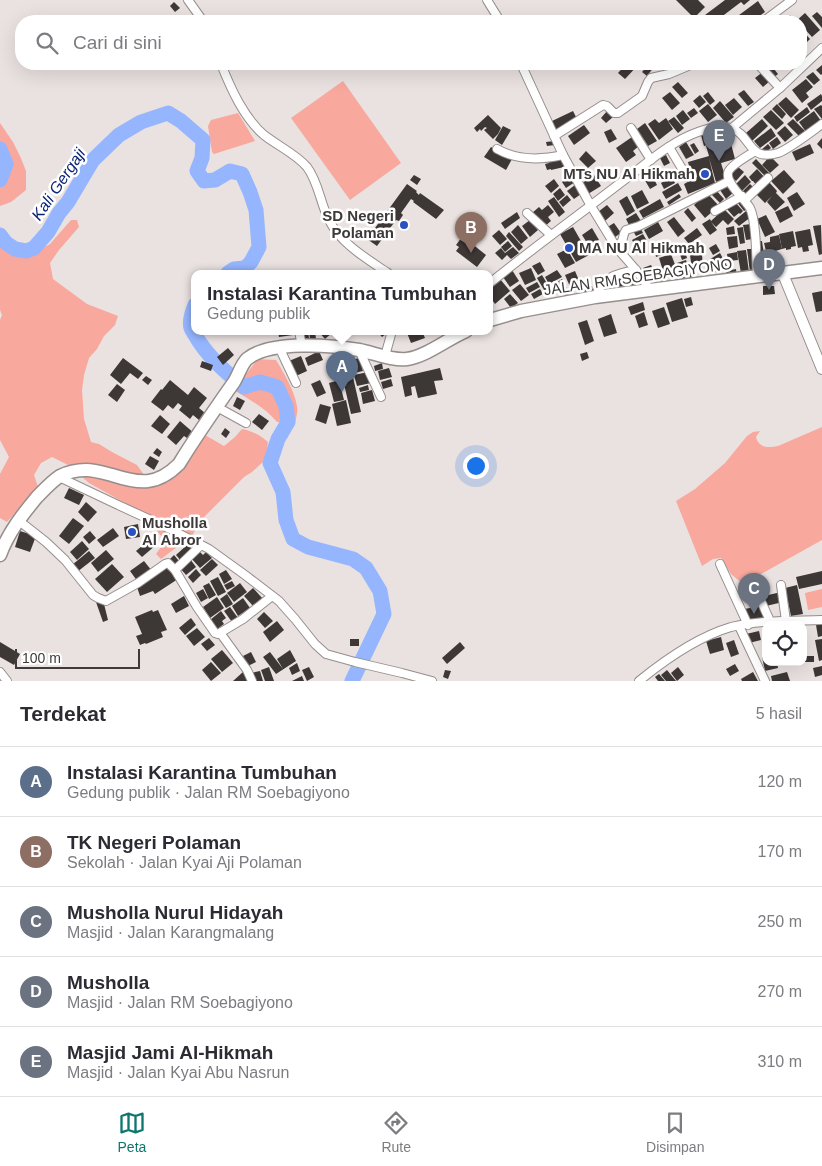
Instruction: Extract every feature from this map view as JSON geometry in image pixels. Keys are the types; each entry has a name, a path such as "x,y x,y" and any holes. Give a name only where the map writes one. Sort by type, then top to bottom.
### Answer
{"main road":[{"name":"JALAN RM SOEBAGIYONO","path":"493,319 521,311 594,297 822,268"},
{"path":"0,555 9,534 18,520 49,485 59,477 76,470 87,470 138,482 162,478 171,472 179,464 236,379 244,362 252,356 279,347 302,346 341,347 395,358 420,355 455,335"}],"street":[{"path":"188,0 199,15"},
{"path":"487,0 496,15"},
{"path":"772,15 792,0"},
{"path":"807,62 822,48"},
{"path":"224,70 237,98 253,124 306,167 315,181 329,222 340,237 384,270"},
{"path":"524,70 563,155 591,206 616,247 651,291"},
{"path":"554,136 603,105 608,106 614,113 618,113 642,96 651,78 679,70"},
{"path":"764,70 780,88"},
{"path":"732,128 799,70"},
{"path":"493,281 651,160 669,147 696,132 723,127 732,128 755,151 765,155 779,152 822,124"},
{"path":"632,128 651,160"},
{"path":"669,147 687,177"},
{"path":"497,149 509,154 536,159 563,155"},
{"path":"755,151 730,168 728,175 729,182 743,198 753,216 757,277"},
{"path":"715,211 743,198 768,178"},
{"path":"616,247 622,242 626,230 639,226 729,182"},
{"path":"527,213 551,235"},
{"path":"594,297 606,280 617,274 636,270"},
{"path":"782,274 822,369"},
{"path":"300,335 302,346"},
{"path":"392,335 395,358"},
{"path":"279,347 296,383"},
{"path":"359,350 381,397"},
{"path":"217,407 246,423"},
{"path":"59,477 209,549 286,608 308,637 326,654 432,681"},
{"path":"18,520 65,560 93,595 106,601 138,584 166,564 169,564 175,570 215,633 221,634 272,596"},
{"path":"175,570 201,545"},
{"path":"720,564 748,625"},
{"path":"781,585 786,621 822,620"},
{"path":"756,590 770,621"},
{"path":"642,680 665,660 720,631 732,627 762,623"},
{"path":"739,626 765,681"},
{"path":"221,634 247,670 252,681"},
{"path":"0,672 8,681"}],"shaded area":[{"path":"343,81 401,163 350,200 291,118"},
{"path":"238,113 255,141 214,154 212,152 208,126 211,120"},
{"path":"0,123 13,142 26,171 26,190 11,202 0,206"},
{"path":"71,220 77,220 79,227 50,263 53,279 87,304 118,316 115,325 104,336 97,349 89,358 84,375 82,390 84,419 91,442 99,444 137,465 152,486 168,482 183,470 205,435 224,446 242,429 262,437 268,442 266,459 244,477 206,515 192,536 161,559 156,554 166,540 158,533 152,518 89,483 68,465 52,457 41,463 34,475 38,487 7,522 0,518 0,474 9,457 0,440 0,320 2,315 0,310 0,245 10,254 17,257 29,256 50,244"},
{"path":"258,359 276,360 282,370 292,389 296,402 295,423 277,422 263,409 235,391"},
{"path":"822,427 822,540 743,584 731,574 721,558 713,559 702,566 676,501 695,489 725,463 747,436 753,432 760,431 756,437 757,441 764,446 771,447 778,446"},
{"path":"822,589 822,607 808,610 805,593"}],"building":[{"path":"676,0 698,0 705,7 697,15 691,15"},
{"path":"725,0 750,0 744,5 741,2 724,15 705,15"},
{"path":"758,1 765,12 761,15 739,15"},
{"path":"174,2 180,8 175,12 170,6"},
{"path":"817,12 822,17 822,28 812,16"},
{"path":"807,15 820,30 812,37 807,32"},
{"path":"822,65 822,74 821,75 816,70"},
{"path":"621,70 633,70 625,79 618,73"},
{"path":"644,70 652,70 647,76 642,72"},
{"path":"765,70 775,70 778,74 772,79"},
{"path":"764,71 771,80 763,87 755,78"},
{"path":"813,72 820,80 814,85 806,77"},
{"path":"806,79 813,87 806,93 809,97 802,103 792,90"},
{"path":"678,82 688,93 682,98 672,87"},
{"path":"744,90 754,102 748,106 738,94"},
{"path":"670,92 680,103 672,110 662,98"},
{"path":"708,92 715,101 710,105 703,96"},
{"path":"821,94 822,101 811,110 807,104"},
{"path":"700,95 706,102 699,108 693,101"},
{"path":"786,97 799,110 791,118 778,104"},
{"path":"734,98 742,107 733,115 725,105"},
{"path":"720,101 734,117 726,123 713,108"},
{"path":"708,104 717,115 708,122 699,111"},
{"path":"777,104 786,114 782,119 772,109"},
{"path":"822,106 822,119 814,109"},
{"path":"807,107 810,112 797,122 794,117"},
{"path":"694,108 698,113 691,118 687,113"},
{"path":"683,110 690,119 682,125 676,116"},
{"path":"771,110 784,123 776,130 763,117"},
{"path":"573,111 577,119 556,129 552,121"},
{"path":"607,111 613,117 606,123 601,118"},
{"path":"814,111 821,121 806,132 799,122"},
{"path":"488,115 501,128 493,139 484,130 487,128 485,127 481,131 480,129 477,132 474,128"},
{"path":"674,117 684,128 678,133 668,121"},
{"path":"666,118 673,129 659,140 648,124 655,119 659,123"},
{"path":"762,119 768,126 752,141 746,133"},
{"path":"793,119 805,131 799,136 787,124"},
{"path":"645,123 657,141 648,146 637,129"},
{"path":"584,125 590,133 574,145 568,136"},
{"path":"503,126 511,130 502,145 495,140"},
{"path":"785,126 793,135 785,142 777,133"},
{"path":"771,128 776,136 760,148 754,141"},
{"path":"611,129 617,139 609,143 604,132"},
{"path":"722,129 725,139 704,146 701,135"},
{"path":"632,137 639,146 633,151 636,155 626,162 616,148"},
{"path":"777,137 781,143 773,149 769,143"},
{"path":"822,138 822,149 817,144"},
{"path":"730,140 735,159 721,163 726,179 716,182 709,158 715,183 688,194 684,184 697,177 695,169 690,170 688,162 709,156 706,146"},
{"path":"554,141 555,145 547,146 546,142"},
{"path":"686,142 694,155 686,159 679,147"},
{"path":"694,143 699,151 695,154 690,145"},
{"path":"768,144 771,148 764,154 761,150"},
{"path":"810,144 814,153 796,161 792,152"},
{"path":"491,147 512,159 506,170 484,157"},
{"path":"586,151 596,161 588,168 579,159"},
{"path":"666,155 670,163 664,166 660,158"},
{"path":"770,156 779,165 770,173 762,165"},
{"path":"562,157 564,167 547,170 545,164"},
{"path":"756,159 770,174 766,177 752,163"},
{"path":"738,167 744,172 736,181 730,176"},
{"path":"757,169 766,179 757,186 749,177"},
{"path":"784,170 795,182 783,194 771,181"},
{"path":"651,173 657,185 650,189 643,177"},
{"path":"414,175 421,179 417,185 410,180"},
{"path":"594,175 601,186 588,194 581,184"},
{"path":"745,175 751,182 741,192 735,185"},
{"path":"570,176 575,182 566,188 562,182"},
{"path":"672,177 675,183 664,189 661,183"},
{"path":"554,179 559,186 551,193 545,186"},
{"path":"769,182 785,202 775,211 767,202 772,196 765,203 756,194"},
{"path":"678,183 682,190 666,199 662,192"},
{"path":"407,184 417,191 419,195 420,193 444,210 436,219 411,199 401,213 403,215 399,221 396,220 377,246 367,239"},
{"path":"727,184 734,192 726,199 720,190"},
{"path":"750,184 755,189 747,198 742,192"},
{"path":"575,185 581,194 574,199 567,191"},
{"path":"560,188 565,195 558,201 553,194"},
{"path":"715,189 724,199 720,203 710,193"},
{"path":"642,190 649,203 637,209 631,196"},
{"path":"797,192 805,204 794,211 787,198"},
{"path":"707,193 719,206 705,218 694,205"},
{"path":"679,194 681,197 669,205 667,202"},
{"path":"567,195 571,200 563,207 559,202"},
{"path":"627,196 635,211 627,216 619,201"},
{"path":"554,197 565,212 559,217 548,201"},
{"path":"741,198 749,208 744,211 737,202"},
{"path":"660,199 664,207 643,218 639,211"},
{"path":"736,203 743,211 734,217 727,209"},
{"path":"548,205 554,212 548,217 551,221 544,227 532,213 539,207 542,210"},
{"path":"607,205 614,213 605,221 598,212"},
{"path":"788,206 793,216 780,223 775,212"},
{"path":"688,208 696,218 692,222 684,212"},
{"path":"724,209 734,219 728,225 723,220 716,227 711,222 717,230 710,235 702,224 710,219 711,221"},
{"path":"746,211 751,217 739,226 734,221"},
{"path":"517,212 520,218 505,229 501,223"},
{"path":"636,213 641,221 630,227 626,219"},
{"path":"766,215 775,232 765,237 757,219"},
{"path":"674,217 685,231 678,237 667,222"},
{"path":"530,220 538,230 530,237 522,226"},
{"path":"658,222 663,231 649,239 644,230"},
{"path":"614,223 621,233 612,239 606,228"},
{"path":"751,224 753,239 746,240 743,225"},
{"path":"518,225 528,238 521,244 511,232"},
{"path":"821,225 822,254 819,255 813,226"},
{"path":"734,226 735,234 727,235 726,228"},
{"path":"573,227 589,255 576,262 560,234"},
{"path":"640,227 643,233 636,236 633,231"},
{"path":"743,227 745,243 740,244 737,228"},
{"path":"592,228 599,240 589,246 582,235"},
{"path":"697,228 702,235 689,244 684,238"},
{"path":"810,229 813,245 808,246 809,251 803,252 802,247 798,248 795,232"},
{"path":"499,230 507,239 500,245 492,236"},
{"path":"793,231 796,246 791,247 791,249 782,249 779,234"},
{"path":"509,232 523,247 519,251 506,236"},
{"path":"643,234 647,241 636,247 632,240"},
{"path":"779,235 782,249 767,255 764,243 770,242 770,237"},
{"path":"737,236 738,247 729,249 727,237"},
{"path":"462,237 486,255 477,267 456,251 459,247 456,245"},
{"path":"508,241 512,246 505,252 501,247"},
{"path":"757,241 762,241 764,255 758,255"},
{"path":"716,244 720,251 713,255 709,248"},
{"path":"683,245 687,258 682,260 677,246"},
{"path":"513,247 519,253 511,259 507,255 502,260 495,253 501,248 505,253"},
{"path":"669,247 670,252 656,257 655,252"},
{"path":"567,249 575,263 565,268 557,254"},
{"path":"747,249 753,249 756,271 750,272"},
{"path":"746,250 749,272 741,273 737,251"},
{"path":"737,252 738,260 728,261 727,254"},
{"path":"720,253 727,266 714,273 707,261"},
{"path":"671,254 677,270 664,274 659,258"},
{"path":"702,254 703,269 692,270 690,255"},
{"path":"686,260 688,267 679,270 677,263"},
{"path":"540,262 545,271 538,275 532,266"},
{"path":"651,265 655,274 661,272 664,281 649,286 643,268"},
{"path":"531,268 536,280 525,285 519,273"},
{"path":"689,269 692,278 678,283 675,273"},
{"path":"736,269 737,277 727,279 726,271"},
{"path":"512,270 519,281 510,287 503,277"},
{"path":"557,270 562,277 549,284 545,277"},
{"path":"575,271 581,285 571,289 565,275"},
{"path":"542,275 552,292 547,295 537,278"},
{"path":"638,276 639,288 612,292 610,280"},
{"path":"500,279 510,291 495,304 493,301 493,285"},
{"path":"562,279 566,285 554,292 551,286"},
{"path":"537,282 540,287 529,293 526,288"},
{"path":"520,284 529,295 521,301 512,290"},
{"path":"592,286 593,292 580,295 579,289"},
{"path":"763,286 774,286 775,294 763,295"},
{"path":"566,287 571,294 566,297 561,290"},
{"path":"540,289 543,294 534,299 531,294"},
{"path":"822,291 822,311 816,312 812,293"},
{"path":"510,294 518,303 511,308 504,299"},
{"path":"691,297 693,305 686,307 684,299"},
{"path":"682,298 688,317 672,322 666,303"},
{"path":"643,302 645,310 631,315 628,307"},
{"path":"664,307 670,324 658,328 652,311"},
{"path":"644,312 648,325 639,328 635,316"},
{"path":"611,314 617,333 604,337 598,319"},
{"path":"587,320 594,341 585,345 578,323"},
{"path":"302,335 309,335 309,338 303,339"},
{"path":"309,335 316,335 316,339 310,340"},
{"path":"322,335 330,335 325,339"},
{"path":"408,335 424,335 425,338 411,343"},
{"path":"228,348 234,355 223,365 217,357"},
{"path":"319,351 323,360 308,366 305,358"},
{"path":"587,352 589,358 582,361 580,354"},
{"path":"301,356 307,371 296,376 289,361"},
{"path":"123,358 143,373 138,379 130,373 121,384 110,375"},
{"path":"359,358 363,371 354,373 351,360"},
{"path":"349,360 361,412 351,414 344,384 341,385 336,363"},
{"path":"202,361 213,365 211,371 200,367"},
{"path":"382,363 383,369 375,371 374,366"},
{"path":"389,368 392,377 380,380 378,371"},
{"path":"440,368 443,380 434,381 437,394 418,398 415,386 411,387 412,395 405,397 401,377"},
{"path":"368,372 371,383 357,386 354,375"},
{"path":"146,376 152,380 148,385 142,380"},
{"path":"391,379 393,386 383,389 381,382"},
{"path":"170,380 188,395 194,387 207,398 199,408 205,413 199,420 193,415 190,419 179,410 182,406 178,403 173,409 168,405 163,411 151,402"},
{"path":"320,380 326,393 317,397 311,384"},
{"path":"339,380 344,400 334,402 329,383"},
{"path":"117,384 125,390 117,402 108,395"},
{"path":"368,385 369,390 360,392 359,388"},
{"path":"372,390 375,401 363,404 361,393"},
{"path":"237,397 245,401 240,410 233,406"},
{"path":"346,400 351,423 337,426 332,404"},
{"path":"320,404 331,407 326,424 315,420"},
{"path":"259,414 269,421 262,430 252,422"},
{"path":"160,415 170,424 162,434 151,426"},
{"path":"180,421 195,434 190,440 184,436 176,445 167,437"},
{"path":"225,428 230,432 226,438 221,434"},
{"path":"157,448 162,452 159,457 153,453"},
{"path":"150,456 159,461 154,470 145,464"},
{"path":"69,488 84,495 79,505 64,498"},
{"path":"86,502 97,512 88,522 78,512"},
{"path":"73,518 84,526 69,544 59,536"},
{"name":"Musholla Al Abror","path":"138,524 140,537 126,539 124,527"},
{"path":"113,528 119,536 103,547 97,540"},
{"path":"20,531 36,536 30,552 15,547"},
{"path":"90,531 96,538 89,544 83,537"},
{"path":"150,539 156,545 142,557 136,551"},
{"path":"82,541 89,549 77,560 70,552"},
{"path":"188,544 193,550 181,561 176,555"},
{"path":"106,550 114,559 98,572 91,563"},
{"path":"89,551 95,558 77,572 72,565"},
{"path":"199,551 203,555 206,552 212,558 200,568 191,558"},
{"path":"174,555 179,561 175,565 170,559"},
{"path":"190,559 196,567 186,575 180,568"},
{"path":"212,559 218,565 206,576 200,570"},
{"path":"144,561 152,571 138,582 130,571"},
{"path":"112,564 124,577 107,592 95,579"},
{"path":"167,564 178,579 155,594 153,591 140,596 137,587"},
{"path":"196,569 201,575 193,583 188,577"},
{"path":"226,570 232,579 224,584 219,574"},
{"path":"822,571 822,584 799,589 796,577"},
{"path":"218,577 226,592 218,596 210,581"},
{"path":"232,581 235,586 227,590 224,585"},
{"path":"209,583 216,595 209,599 203,586"},
{"path":"240,583 247,592 234,602 227,593"},
{"path":"797,585 803,614 791,616 785,588"},
{"path":"253,588 263,599 254,607 244,596"},
{"path":"203,589 208,598 201,602 196,593"},
{"path":"781,592 783,602 766,606 764,596"},
{"path":"227,594 233,604 226,608 220,599"},
{"path":"184,596 189,606 176,613 171,604"},
{"path":"217,597 224,608 210,618 203,607"},
{"path":"243,598 250,608 238,616 232,606"},
{"path":"103,600 108,620 103,622 96,602"},
{"path":"762,606 764,618 747,622 744,609"},
{"path":"230,607 238,618 232,622 224,611"},
{"path":"152,610 153,612 158,610 167,630 161,632 163,637 140,645 136,636 142,634 135,617"},
{"path":"221,611 226,618 222,621 224,624 216,630 210,620"},
{"path":"264,612 273,621 265,628 257,619"},
{"path":"191,618 196,625 185,635 179,628"},
{"path":"277,621 284,630 270,642 263,632"},
{"path":"822,624 822,636 818,637 816,625"},
{"path":"197,628 205,637 194,646 186,636"},
{"path":"759,631 761,640 749,643 746,634"},
{"path":"721,637 724,650 710,654 706,641"},
{"path":"209,638 215,645 207,651 201,644"},
{"path":"350,639 359,639 359,646 350,646"},
{"path":"822,639 822,660 819,661 815,640"},
{"path":"734,640 739,654 731,657 726,643"},
{"path":"0,642 20,654 14,665 0,657"},
{"path":"460,642 465,648 447,664 442,658"},
{"path":"222,650 233,663 222,672 211,659"},
{"path":"290,650 296,661 276,674 263,657 270,652 283,669 277,659"},
{"path":"251,652 256,662 248,666 243,656"},
{"path":"807,656 814,656 814,662 807,662"},
{"path":"211,662 221,673 211,681 202,670"},
{"path":"297,663 300,671 292,675 289,668"},
{"path":"735,664 739,671 730,676 726,669"},
{"path":"764,666 778,666 778,668 765,671"},
{"path":"822,666 822,675 815,677 813,668"},
{"path":"269,667 274,681 265,681 261,670"},
{"path":"309,667 314,677 307,681 302,670"},
{"path":"678,667 684,675 677,681 671,673"},
{"path":"445,670 451,671 448,679 443,677"},
{"path":"667,670 676,681 666,681 661,675"},
{"path":"260,671 263,681 254,681 251,673"},
{"path":"243,672 250,681 233,681"},
{"path":"753,672 758,681 742,681 741,679"},
{"path":"787,672 790,681 772,681 771,676"},
{"path":"659,674 665,681 658,681 655,677"},
{"path":"302,676 304,681 292,681"}],"waterway":[{"name":"Kali Gergaji","path":"0,235 6,243 15,249 26,251 34,248 48,232 93,160 119,135 141,122 168,113 181,121 203,140 202,158 197,171 204,181 215,180 230,171 242,174 250,192 256,210 259,247 251,262 245,268 232,270"},
{"name":"Kali Gergaji","path":"0,149 6,164 0,180"},
{"name":"Kali Gergaji","path":"191,319 191,328"},
{"name":"Kali Gergaji","path":"195,335 211,357 244,387 260,382 277,387 286,406 288,422 278,439 270,463 283,492 286,520 293,539 308,547 353,559 366,568 380,591 384,614 352,681"}],"place":[{"name":"Masjid Jami Al-Hikmah","path":"719,161"},
{"name":"MTs NU Al Hikmah","path":"705,174"},
{"name":"SD Negeri Polaman","path":"404,225"},
{"name":"MA NU Al Hikmah","path":"569,248"},
{"name":"TK Negeri Polaman","path":"471,253"},
{"name":"Musholla","path":"769,290"},
{"name":"Instalasi Karantina Tumbuhan","path":"342,392"},
{"name":"Musholla Al Abror","path":"132,532"},
{"name":"Musholla Nurul Hidayah","path":"754,614"}]}
